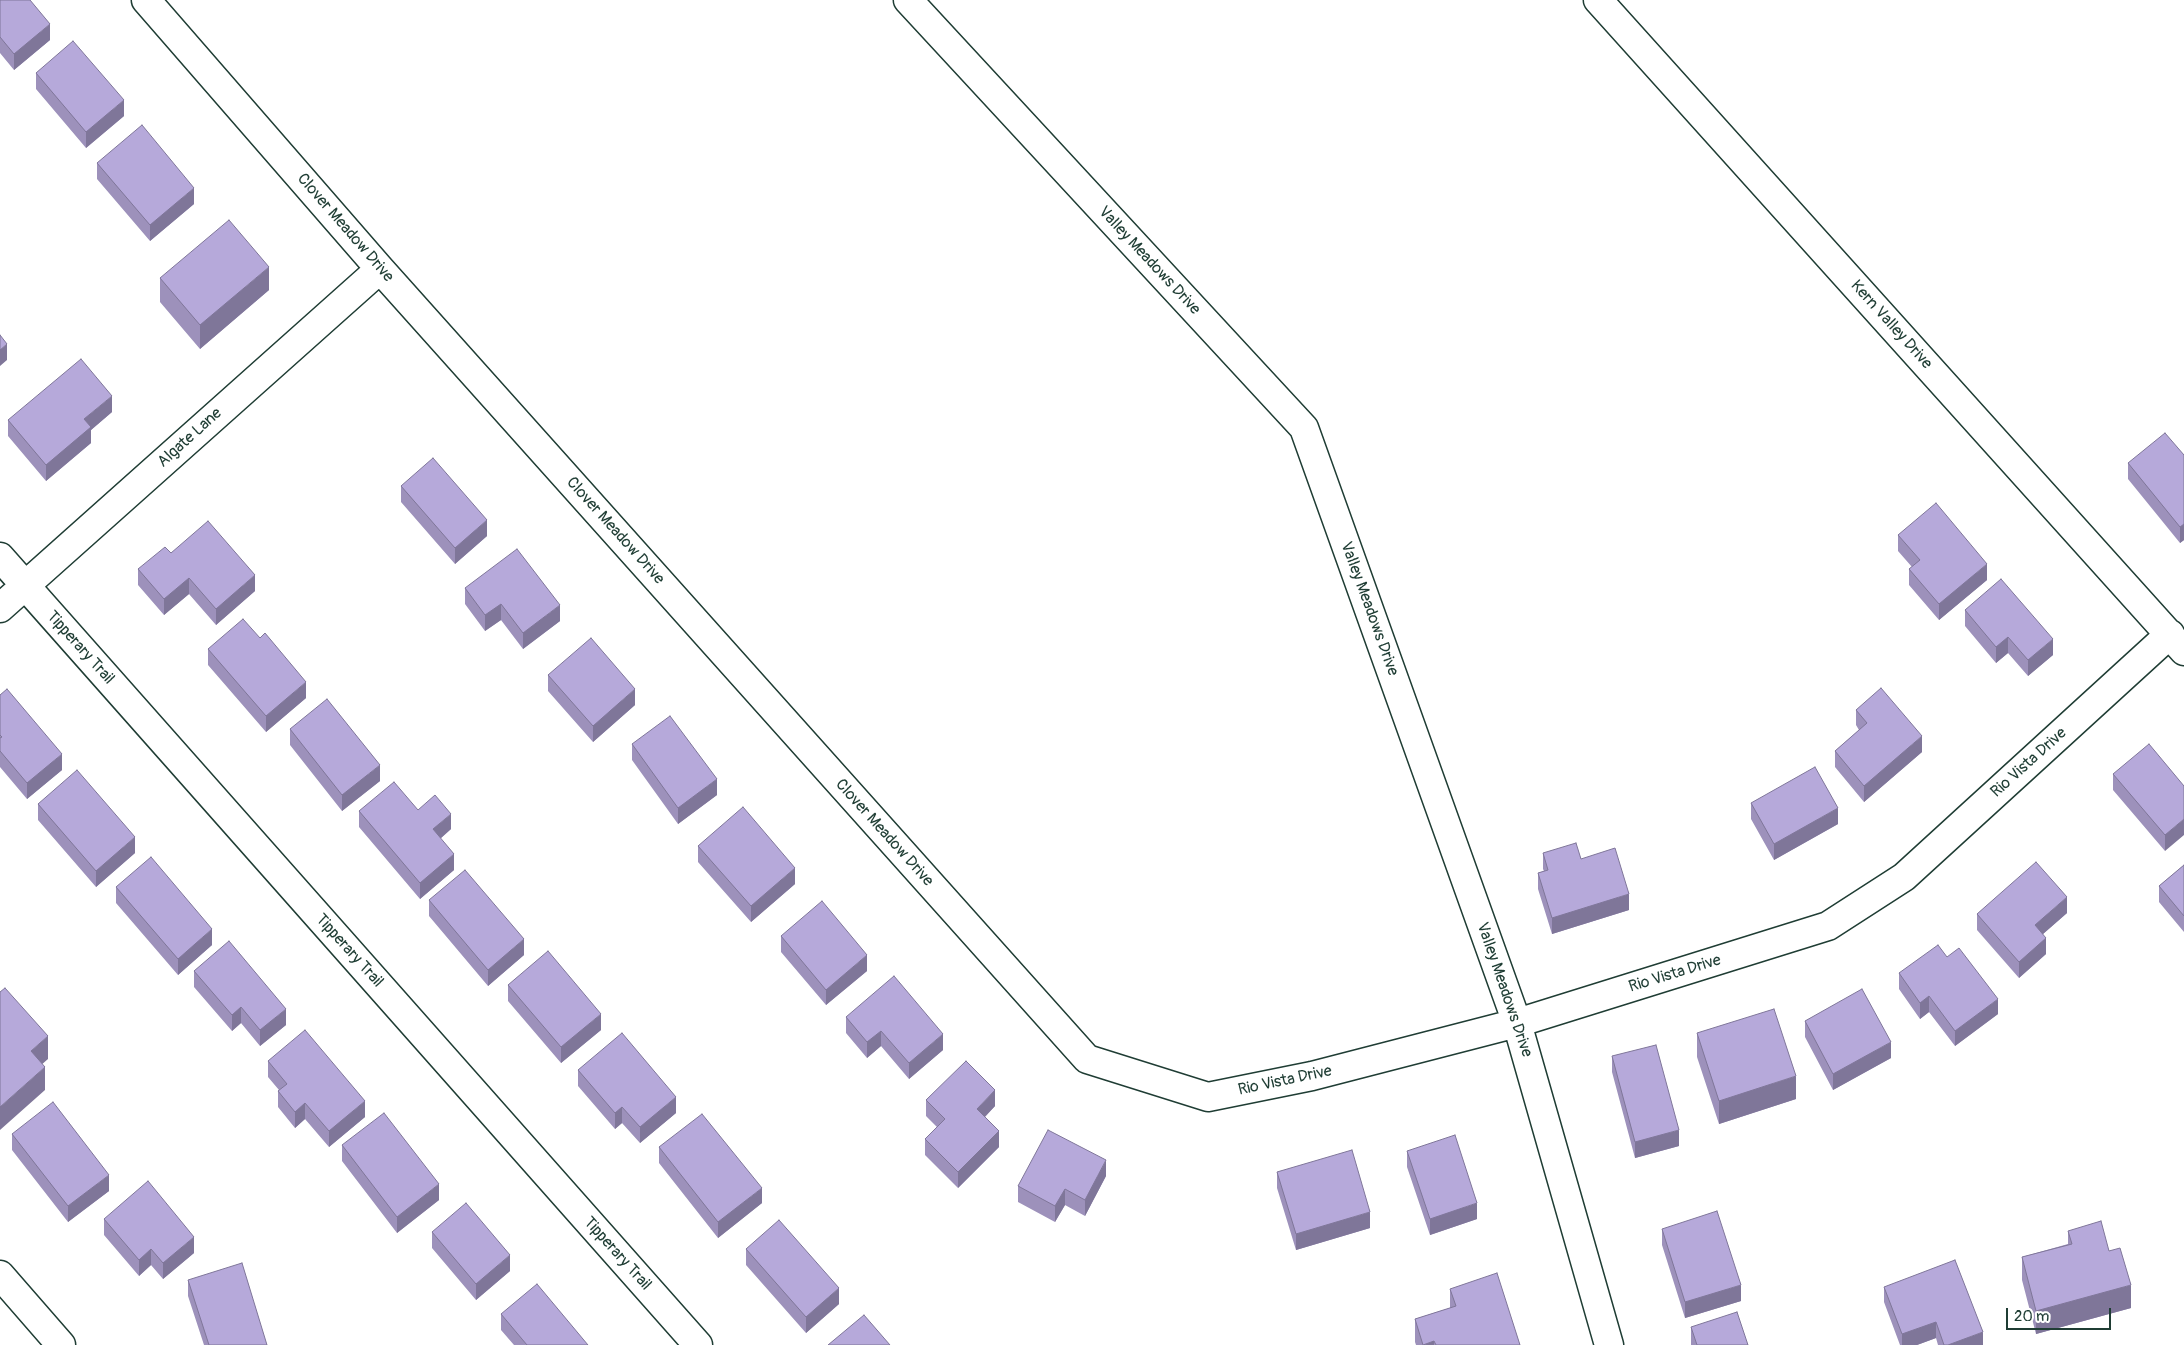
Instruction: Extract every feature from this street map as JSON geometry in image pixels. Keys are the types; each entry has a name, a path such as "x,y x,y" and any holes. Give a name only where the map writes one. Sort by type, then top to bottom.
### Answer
{"street":[{"name":"Clover Meadow Drive","path":"146,0 380,268 1087,1059"},
{"name":"Valley Meadows Drive","path":"908,0 1304,428 1517,1023 1609,1345"},
{"name":"Kern Valley Drive","path":"1598,0 2177,642"},
{"name":"Algate Lane","path":"0,608 380,268"},
{"name":"Tipperary Trail","path":"0,557 698,1345"},
{"name":"Rio Vista Drive","path":"1087,1059 1208,1097 1312,1076 1517,1023 1828,926 1904,877 2177,642"},
{"path":"0,1274 61,1345"}],"building":[{"path":"0,0 30,0 50,24 14,54 0,37"},
{"path":"73,41 124,100 86,132 36,73"},
{"path":"142,125 194,188 150,225 97,163"},
{"path":"229,220 269,267 200,325 160,278"},
{"path":"0,335 7,344 0,350"},
{"path":"81,359 112,396 84,419 91,427 46,465 8,420"},
{"path":"2165,433 2184,455 2184,524 2180,527 2128,463"},
{"path":"433,458 487,520 455,548 401,486"},
{"path":"1936,503 1987,564 1939,604 1909,569 1920,560 1898,535"},
{"path":"208,521 255,575 216,609 189,578 164,599 138,569 165,547 171,553"},
{"path":"517,549 560,605 523,633 501,604 485,615 465,588"},
{"path":"2001,579 2053,639 2028,660 2008,637 1996,647 1965,610"},
{"path":"243,619 260,638 265,633 306,682 266,716 208,649"},
{"path":"591,638 635,689 593,726 548,675"},
{"path":"1881,688 1922,736 1864,786 1835,751 1867,723 1856,710"},
{"path":"7,689 62,754 27,783 0,751 0,738 2,737 0,735 0,695"},
{"path":"327,699 380,765 342,795 290,729"},
{"path":"670,716 717,779 678,808 632,744"},
{"path":"2149,744 2184,786 2184,819 2165,835 2113,774"},
{"path":"1815,767 1838,808 1774,844 1751,803"},
{"path":"77,770 135,837 96,871 38,804"},
{"path":"394,782 418,810 435,795 451,814 433,829 454,854 420,883 359,811"},
{"path":"743,807 795,868 751,906 698,846"},
{"path":"1576,843 1581,859 1615,848 1629,894 1552,918 1538,873 1548,870 1543,853"},
{"path":"151,857 212,929 178,959 116,887"},
{"path":"2036,862 2067,897 2035,925 2046,938 2019,962 1977,914"},
{"path":"2184,865 2184,916 2159,886"},
{"path":"465,870 524,939 488,970 429,900"},
{"path":"822,901 867,955 826,990 781,936"},
{"path":"229,941 286,1009 260,1030 241,1007 232,1015 194,971"},
{"path":"1938,945 1947,957 1959,948 1998,999 1955,1031 1929,996 1920,1003 1899,973"},
{"path":"548,951 601,1014 561,1047 508,985"},
{"path":"894,976 943,1034 909,1063 881,1031 867,1042 846,1017"},
{"path":"5,988 48,1036 31,1051 45,1067 0,1107 0,992"},
{"path":"1862,989 1891,1042 1833,1074 1805,1021"},
{"path":"1774,1009 1796,1076 1719,1101 1697,1033"},
{"path":"305,1030 365,1101 329,1131 305,1103 295,1112 278,1091 287,1084 268,1061"},
{"path":"622,1033 676,1097 640,1127 622,1107 615,1113 578,1070"},
{"path":"1656,1045 1679,1130 1635,1142 1612,1056"},
{"path":"966,1061 995,1090 977,1109 999,1131 958,1172 925,1139 945,1119 926,1100"},
{"path":"53,1102 109,1175 68,1206 12,1134"},
{"path":"384,1113 439,1184 397,1217 342,1145"},
{"path":"702,1114 762,1188 718,1222 659,1147"},
{"path":"1048,1130 1106,1160 1085,1200 1065,1189 1055,1206 1018,1186"},
{"path":"1455,1135 1477,1203 1430,1219 1407,1151"},
{"path":"1352,1150 1370,1212 1296,1234 1277,1172"},
{"path":"148,1181 194,1237 163,1263 151,1249 139,1260 104,1219"},
{"path":"466,1203 510,1255 476,1284 432,1232"},
{"path":"1717,1211 1741,1285 1685,1302 1662,1229"},
{"path":"779,1220 839,1288 806,1317 746,1249"},
{"path":"2101,1221 2109,1251 2120,1248 2131,1285 2036,1311 2022,1257 2072,1244 2068,1231"},
{"path":"1955,1260 1983,1332 1948,1345 1944,1345 1936,1322 1902,1334 1884,1287"},
{"path":"242,1263 267,1345 209,1345 188,1280"},
{"path":"1497,1273 1520,1345 1436,1345 1434,1341 1423,1345 1415,1319 1456,1306 1450,1289"},
{"path":"537,1284 588,1345 527,1345 501,1314"},
{"path":"1737,1312 1748,1345 1697,1345 1691,1327"},
{"path":"864,1315 890,1345 828,1345"}]}
